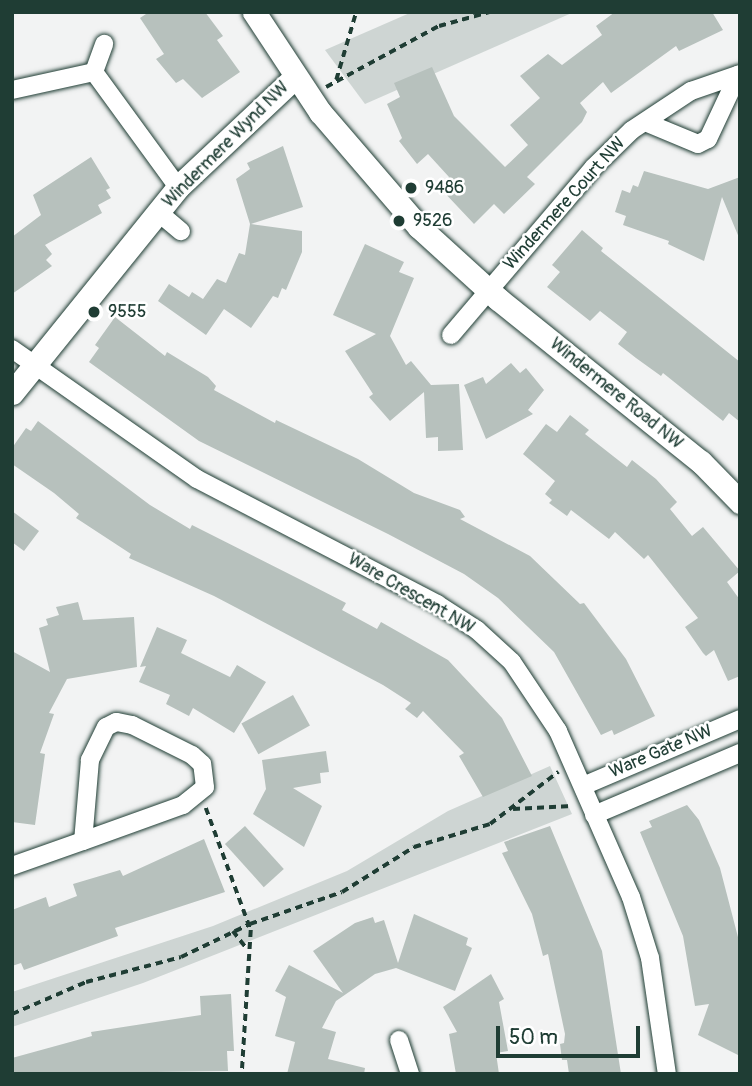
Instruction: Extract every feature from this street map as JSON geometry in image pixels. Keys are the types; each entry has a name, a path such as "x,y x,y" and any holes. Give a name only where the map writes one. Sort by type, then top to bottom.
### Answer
{"street":[{"name":"Windermere Road NW","path":"254,12 294,78 419,227 489,290 701,462 740,502"},
{"path":"94,72 104,44"},
{"path":"12,90 94,72"},
{"path":"94,72 178,187"},
{"name":"Windermere Court NW","path":"645,122 698,144 708,139 739,74"},
{"name":"Windermere Court NW","path":"489,290 593,168 645,122 691,91 739,74"},
{"name":"Windermere Wynd NW","path":"12,393 178,187 294,78"},
{"name":"Windermere Wynd NW","path":"158,212 181,231"},
{"path":"451,335 489,290"},
{"path":"12,349 35,365"},
{"name":"Ware Crescent NW","path":"35,365 197,479 437,604 477,630 512,662 543,705 572,762 631,897 650,958 667,1074"},
{"name":"Ware Gate NW","path":"583,786 740,719"},
{"path":"12,866 83,841 197,797 205,775 192,755 131,725 116,722 106,727 92,749 83,841"},
{"name":"Ware Gate NW","path":"592,810 740,753"},
{"path":"400,1040 410,1074"}],"path":[{"path":"337,80 356,12"},
{"path":"309,97 439,26 490,12"},
{"path":"12,1014 86,982 181,957 250,924 342,892 414,847 474,831 511,810 572,762"},
{"path":"197,797 208,812 250,924 242,1074"},
{"path":"511,810 592,810"},
{"path":"233,931 247,949"}],"shaded area":[{"path":"412,12 574,12 365,104 325,50"},
{"path":"550,766 572,814 143,983 12,1027 12,992 213,926 347,871 448,811"}],"building":[{"path":"149,12 205,12 223,36 217,40 240,72 202,98 183,79 176,83 156,59 164,54 140,18"},
{"path":"615,12 712,12 723,30 679,51 676,46 611,93 603,82 580,103 587,112 582,122 527,177 535,184 504,214 494,204 474,224 441,189 449,177 428,154 417,164 399,141 402,138 387,104 400,97 394,83 432,67 454,116 505,167 528,145 510,125 540,98 520,76 548,54 562,65 602,35 596,26"},
{"path":"283,146 303,207 251,224 302,231 302,252 286,290 282,288 278,298 273,296 251,328 224,309 206,335 158,301 169,284 189,297 192,292 203,299 217,279 226,283 239,253 245,255 250,224 236,179 250,169 247,163"},
{"path":"91,157 110,188 106,190 111,198 98,205 102,213 45,245 52,254 46,260 52,266 12,294 12,237 41,215 33,195"},
{"path":"644,171 708,189 740,177 740,240 722,197 704,261 668,244 669,241 623,225 626,216 615,212 622,190 630,193 633,185 638,187"},
{"path":"582,230 603,248 601,251 740,362 740,422 729,413 723,421 663,373 661,376 618,344 627,332 600,311 590,321 547,287 560,272 552,265"},
{"path":"365,244 404,262 399,272 414,278 390,336 406,365 411,361 431,385 459,384 463,450 438,451 438,437 426,438 424,392 390,421 369,397 373,394 345,351 376,334 333,315"},
{"path":"115,317 165,356 167,352 208,377 216,386 214,390 275,423 276,420 358,459 414,493 460,510 465,517 460,519 530,556 580,604 584,603 626,659 655,716 614,735 612,730 601,735 554,652 498,598 464,574 388,534 199,441 89,362 99,348 95,345"},
{"path":"511,363 520,373 526,368 544,390 528,410 533,414 486,439 464,385 483,377 486,384"},
{"path":"570,415 589,430 585,434 627,467 632,460 656,479 677,502 670,509 692,536 703,527 740,571 727,582 740,600 740,676 728,681 714,650 706,656 703,653 685,627 698,618 648,555 644,559 615,532 609,539 571,510 567,516 549,503 552,500 545,494 555,481 523,454 546,424 557,432"},
{"path":"38,421 150,505 190,529 192,525 305,582 346,603 342,610 377,629 381,622 448,660 502,718 532,776 483,797 459,756 464,753 423,711 417,718 405,709 411,703 383,685 214,596 129,558 131,554 76,518 79,514 12,464 12,448 26,428 31,431"},
{"path":"12,511 39,531 24,551 12,542"},
{"path":"78,602 83,620 134,617 137,667 67,679 49,713 54,714 40,753 45,754 35,825 12,822 12,651 50,672 39,628 48,625 46,619 59,615 56,607"},
{"path":"157,627 187,640 181,653 230,677 237,665 266,682 234,733 193,708 189,716 166,704 170,695 139,682 146,666 140,667"},
{"path":"293,695 310,726 258,754 241,724"},
{"path":"326,751 329,772 320,773 321,783 293,788 322,806 304,847 253,814 266,789 262,760"},
{"path":"687,805 699,820 720,868 739,941 740,1056 698,1035 709,1004 695,1006 683,936 640,832 652,827 649,821"},
{"path":"245,826 284,869 264,887 225,844"},
{"path":"550,826 602,951 621,1074 569,1074 567,1060 562,1060 560,1044 564,1043 565,1034 548,954 543,956 532,914 502,853 508,851 504,842"},
{"path":"204,839 225,892 115,928 118,936 24,970 21,963 12,966 12,910 46,897 49,907 77,896 73,884 120,870 123,876"},
{"path":"414,914 468,938 466,945 472,948 455,991 396,968 375,974 336,1001 322,1028 336,1032 328,1059 365,1068 364,1074 287,1074 295,1042 275,1036 286,997 275,991 289,965 343,993 313,951 355,923 373,917 375,923 384,920 398,963"},
{"path":"491,974 504,999 499,1002 508,1051 496,1053 499,1074 456,1074 449,1034 457,1032 443,1007"},
{"path":"231,994 234,1051 227,1051 228,1071 12,1074 12,1058 92,1036 91,1032 201,1015 200,996"}],"place":[{"name":"9486","path":"411,188"},
{"name":"9526","path":"399,221"},
{"name":"9555","path":"94,312"}]}
